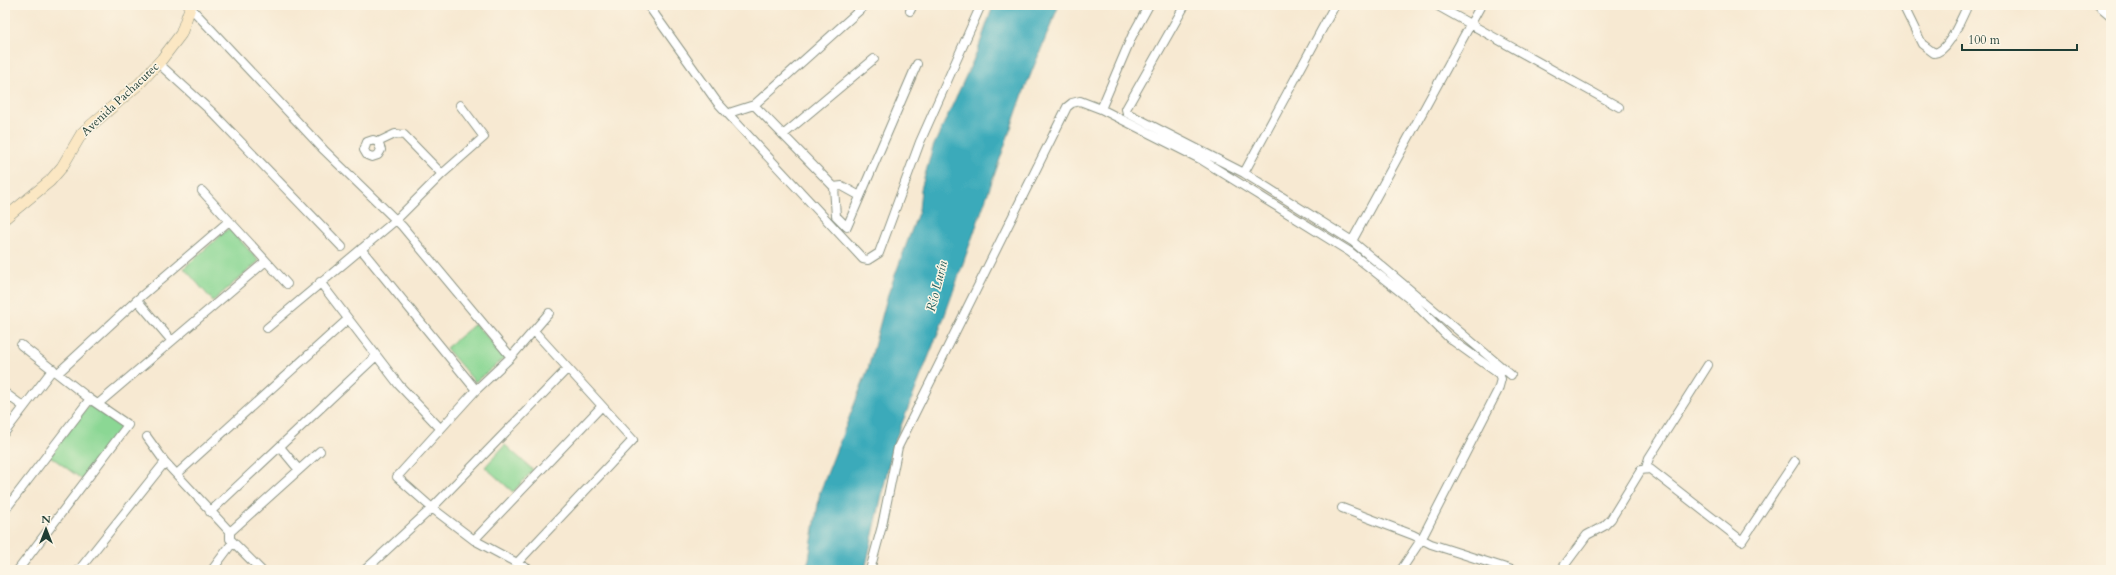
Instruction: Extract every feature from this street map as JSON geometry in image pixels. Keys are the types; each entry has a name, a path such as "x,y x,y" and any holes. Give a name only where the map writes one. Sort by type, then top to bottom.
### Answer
{"main road":[{"name":"Avenida Pachacutec","path":"5,218 50,181 62,167 82,133 139,84 158,63 181,34 190,6"}],"street":[{"path":"648,5 717,102 863,259 871,260 879,253 920,142 981,5"},
{"path":"1101,109 1132,36 1149,5"},
{"path":"1185,5 1126,111 1244,174 1352,241 1511,375"},
{"path":"1244,174 1335,5"},
{"path":"1436,5 1620,107"},
{"path":"1352,241 1481,5"},
{"path":"1903,5 1922,44 1926,50 1934,53 1943,50 1968,5"},
{"path":"2098,5 2111,16"},
{"path":"190,6 324,150 396,220 511,357"},
{"path":"729,115 732,112 754,105 862,8"},
{"path":"783,135 874,59"},
{"path":"158,63 213,113 342,247"},
{"path":"754,105 834,187 836,216 847,227 917,64"},
{"path":"870,570 882,526 895,453 1067,107 1072,103 1080,101 1101,109 1202,160 1350,252 1412,301 1449,338 1499,374 1501,380 1498,390 1421,540 1401,570"},
{"path":"267,328 320,282 396,220 442,174 484,137 460,105"},
{"path":"378,142 395,134 404,135 442,174"},
{"path":"834,187 842,186 860,196"},
{"path":"202,191 287,284"},
{"path":"5,432 24,407 56,371 229,221"},
{"path":"361,249 476,390"},
{"path":"98,404 266,260"},
{"path":"320,282 375,357 398,385 440,428"},
{"path":"137,300 172,340"},
{"path":"526,569 518,562 474,540 432,508 397,477 476,390 511,357 549,312"},
{"path":"177,474 347,320"},
{"path":"518,562 632,441 534,331"},
{"path":"18,570 128,425 90,399 22,345"},
{"path":"210,512 375,357"},
{"path":"1561,570 1587,535 1604,526 1611,519 1641,470 1646,468 1649,458 1708,365"},
{"path":"365,570 432,508 568,369"},
{"path":"5,393 24,407"},
{"path":"5,510 90,399"},
{"path":"474,540 602,406"},
{"path":"147,437 165,462 230,532"},
{"path":"280,447 299,470"},
{"path":"261,570 233,542 229,537 230,532 320,451"},
{"path":"1646,468 1653,471 1742,541 1795,461"},
{"path":"79,570 165,462"},
{"path":"1342,508 1421,540 1512,570"},
{"path":"212,570 233,542"}],"green space":[{"path":"229,228 259,261 213,301 184,268"},
{"path":"475,324 506,357 475,382 446,348"},
{"path":"90,403 123,427 83,480 50,456"},
{"path":"505,445 533,470 513,492 485,467"}],"water":[{"name":"Río Lurín","path":"1059,5 1024,91 942,323 893,446 865,570 805,570 809,559 820,492 868,369 888,294 919,210 921,189 933,147 977,52 993,6"}]}
